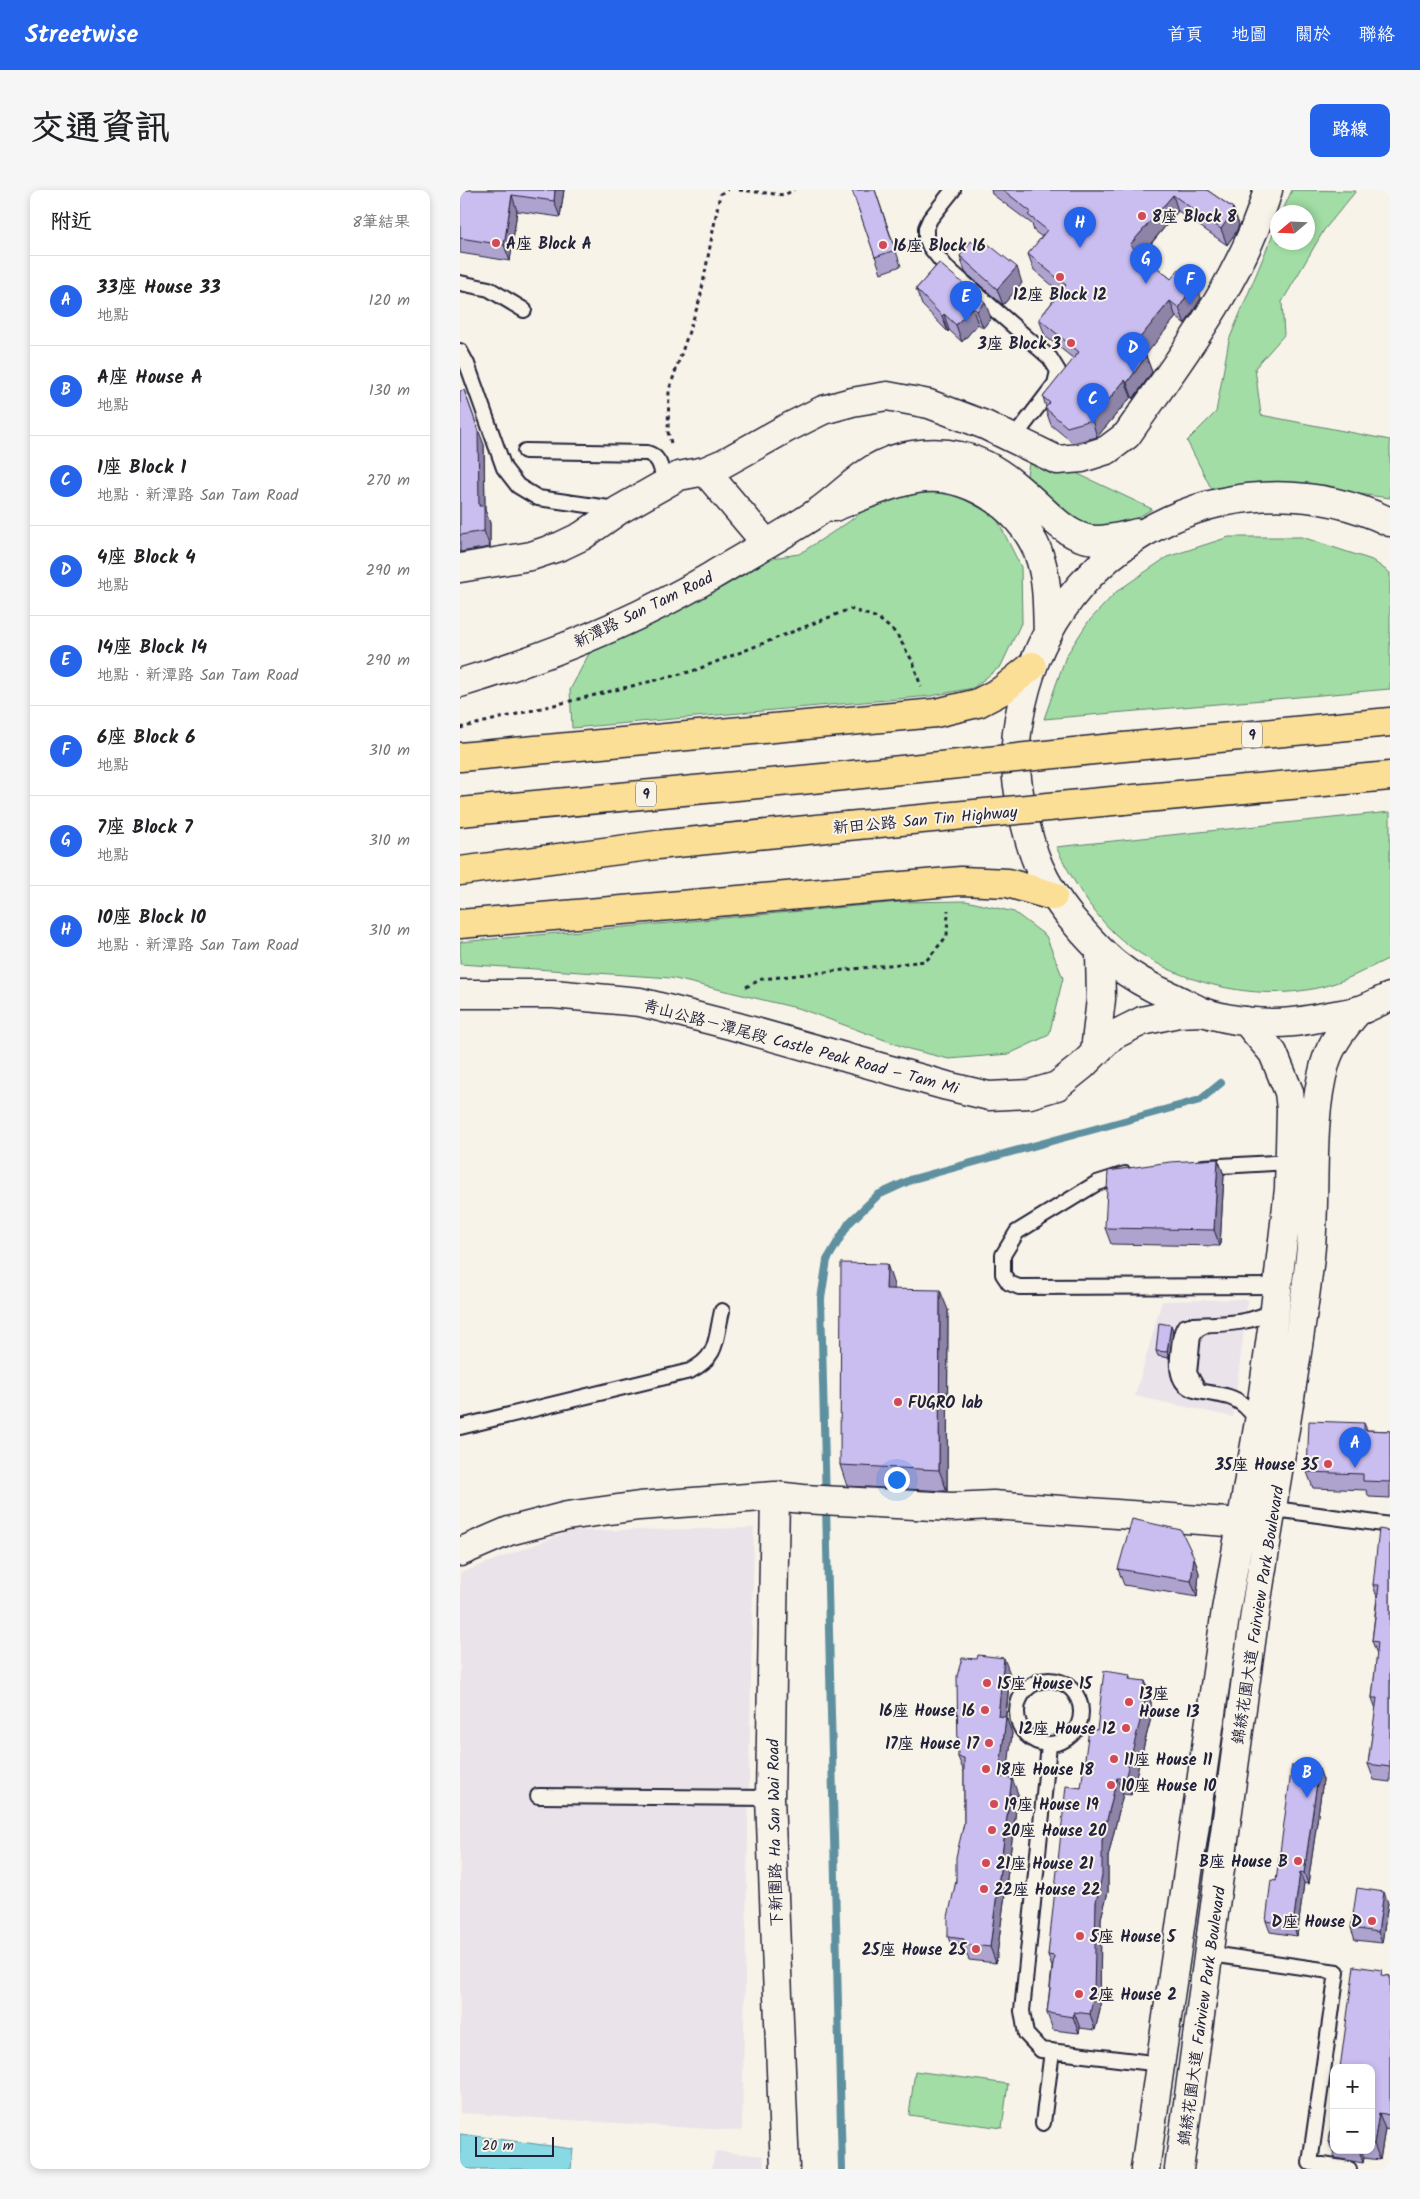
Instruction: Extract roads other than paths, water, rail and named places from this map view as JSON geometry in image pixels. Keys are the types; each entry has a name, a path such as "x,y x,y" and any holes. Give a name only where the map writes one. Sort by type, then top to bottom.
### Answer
{"highway":[{"path":"460,757 936,713 978,704 1001,691 1032,666"},
{"name":"9","path":"460,812 1390,722"},
{"name":"新田公路 San Tin Highway","path":"460,870 657,845 1390,776"},
{"path":"460,924 961,881 1008,883 1053,896"}],"street":[{"path":"460,568 531,556 561,546 582,536 619,510 672,479 705,471 724,463 785,428 823,410 852,402 886,396 929,404 985,424 1057,460 1082,458 1107,450 1127,435 1217,304 1260,219 1268,190"},
{"name":"新潭路 San Tam Road","path":"460,683 500,671 585,639 663,602 816,513 873,467 911,455 947,454 966,457 998,470 1060,526 1072,533 1095,540 1113,539 1144,532"},
{"path":"705,471 766,543"},
{"name":"新潭路 San Tam Road","path":"816,513 894,485 924,478 957,481 986,494 1012,515 1024,528 1041,560 1048,603 1048,634"},
{"path":"1390,522 1372,513 1326,500 1276,495 1232,499 1193,509 1144,532 1105,559 1083,582 1063,608 1048,634 1032,666 1017,723 1015,779 1030,848 1053,896 1100,953 1138,982 1205,1012 1246,1021 1293,1022 1359,1010 1390,997"},
{"path":"1095,1051 1101,999 1100,953"},
{"name":"青山公路－潭尾段 Castle Peak Road – Tam Mi","path":"460,994 553,994 640,1002 989,1096 1030,1094 1057,1086 1082,1066 1112,1036 1142,1021 1178,1013 1205,1012"},
{"name":"錦綉花園大道 Fairview Park Boulevard","path":"1179,2169 1270,1518 1285,1442 1310,1255 1318,1106 1325,1063 1340,1031 1359,1010"},
{"name":"錦綉花園大道 Fairview Park Boulevard","path":"1145,2169 1226,1610 1258,1422 1289,1190 1291,1109 1289,1092 1272,1053 1246,1021"},
{"path":"460,1552 509,1531 567,1516 639,1506 774,1496 952,1507 993,1506 1243,1514 1270,1518"},
{"name":"下新圍路 Ha San Wai Road","path":"774,1496 770,1798 785,2169"}],"lane":[{"path":"953,190 930,219 926,228 930,247 946,267 1050,358 1058,370 1055,384 1013,439"},
{"path":"460,283 489,289 524,310"},
{"path":"460,352 467,364 504,468 518,486 538,498 619,510"},
{"path":"525,451 647,453 654,455 672,479"},
{"path":"1192,1168 1290,1162"},
{"path":"1134,1172 1097,1183 1017,1232 1003,1255 1003,1274 1009,1283 1019,1287 1276,1297 1268,1315 1257,1319 1184,1327 1180,1336 1177,1370 1179,1379 1186,1386 1230,1398 1241,1403 1258,1422"},
{"path":"460,1427 690,1371 704,1364 712,1354 722,1311"},
{"path":"1270,1518 1390,1526"},
{"path":"1040,1680 1059,1680 1074,1690 1082,1708 1079,1726 1066,1740 1049,1745 1031,1739 1019,1725 1016,1706 1025,1690 1040,1680"},
{"path":"1049,1745 1022,2011 1026,2034 1041,2050 1160,2064"},
{"path":"538,1796 770,1798"},
{"path":"1210,1954 1336,1972 1310,2163 1348,2169"},
{"path":"1042,2123 1052,2052"}],"water":[{"path":"460,2134 573,2149 571,2169 460,2169"}],"waterway":[{"path":"842,2169 821,1299 827,1260 849,1223 878,1195 913,1179 1200,1100 1221,1083"}],"place":[{"name":"8座 Block 8","path":"1142,216"},
{"name":"A座 Block A","path":"496,243"},
{"name":"16座 Block 16","path":"883,245"},
{"name":"10座 Block 10","path":"1080,248"},
{"name":"12座 Block 12","path":"1060,277"},
{"name":"7座 Block 7","path":"1146,284"},
{"name":"6座 Block 6","path":"1190,305"},
{"name":"14座 Block 14","path":"966,322"},
{"name":"3座 Block 3","path":"1071,343"},
{"name":"4座 Block 4","path":"1133,373"},
{"name":"1座 Block 1","path":"1093,424"},
{"name":"FUGRO lab","path":"898,1402"},
{"name":"35座 House 35","path":"1328,1464"},
{"name":"33座 House 33","path":"1355,1468"},
{"name":"15座 House 15","path":"987,1683"},
{"name":"13座 House 13","path":"1129,1702"},
{"name":"16座 House 16","path":"985,1710"},
{"name":"12座 House 12","path":"1126,1728"},
{"name":"17座 House 17","path":"989,1743"},
{"name":"11座 House 11","path":"1114,1759"},
{"name":"18座 House 18","path":"986,1769"},
{"name":"10座 House 10","path":"1111,1785"},
{"name":"A座 House A","path":"1307,1798"},
{"name":"19座 House 19","path":"994,1804"},
{"name":"20座 House 20","path":"992,1830"},
{"name":"B座 House B","path":"1298,1861"},
{"name":"21座 House 21","path":"986,1863"},
{"name":"22座 House 22","path":"984,1889"},
{"name":"D座 House D","path":"1372,1921"},
{"name":"5座 House 5","path":"1080,1936"},
{"name":"25座 House 25","path":"976,1949"},
{"name":"2座 House 2","path":"1079,1994"}]}
